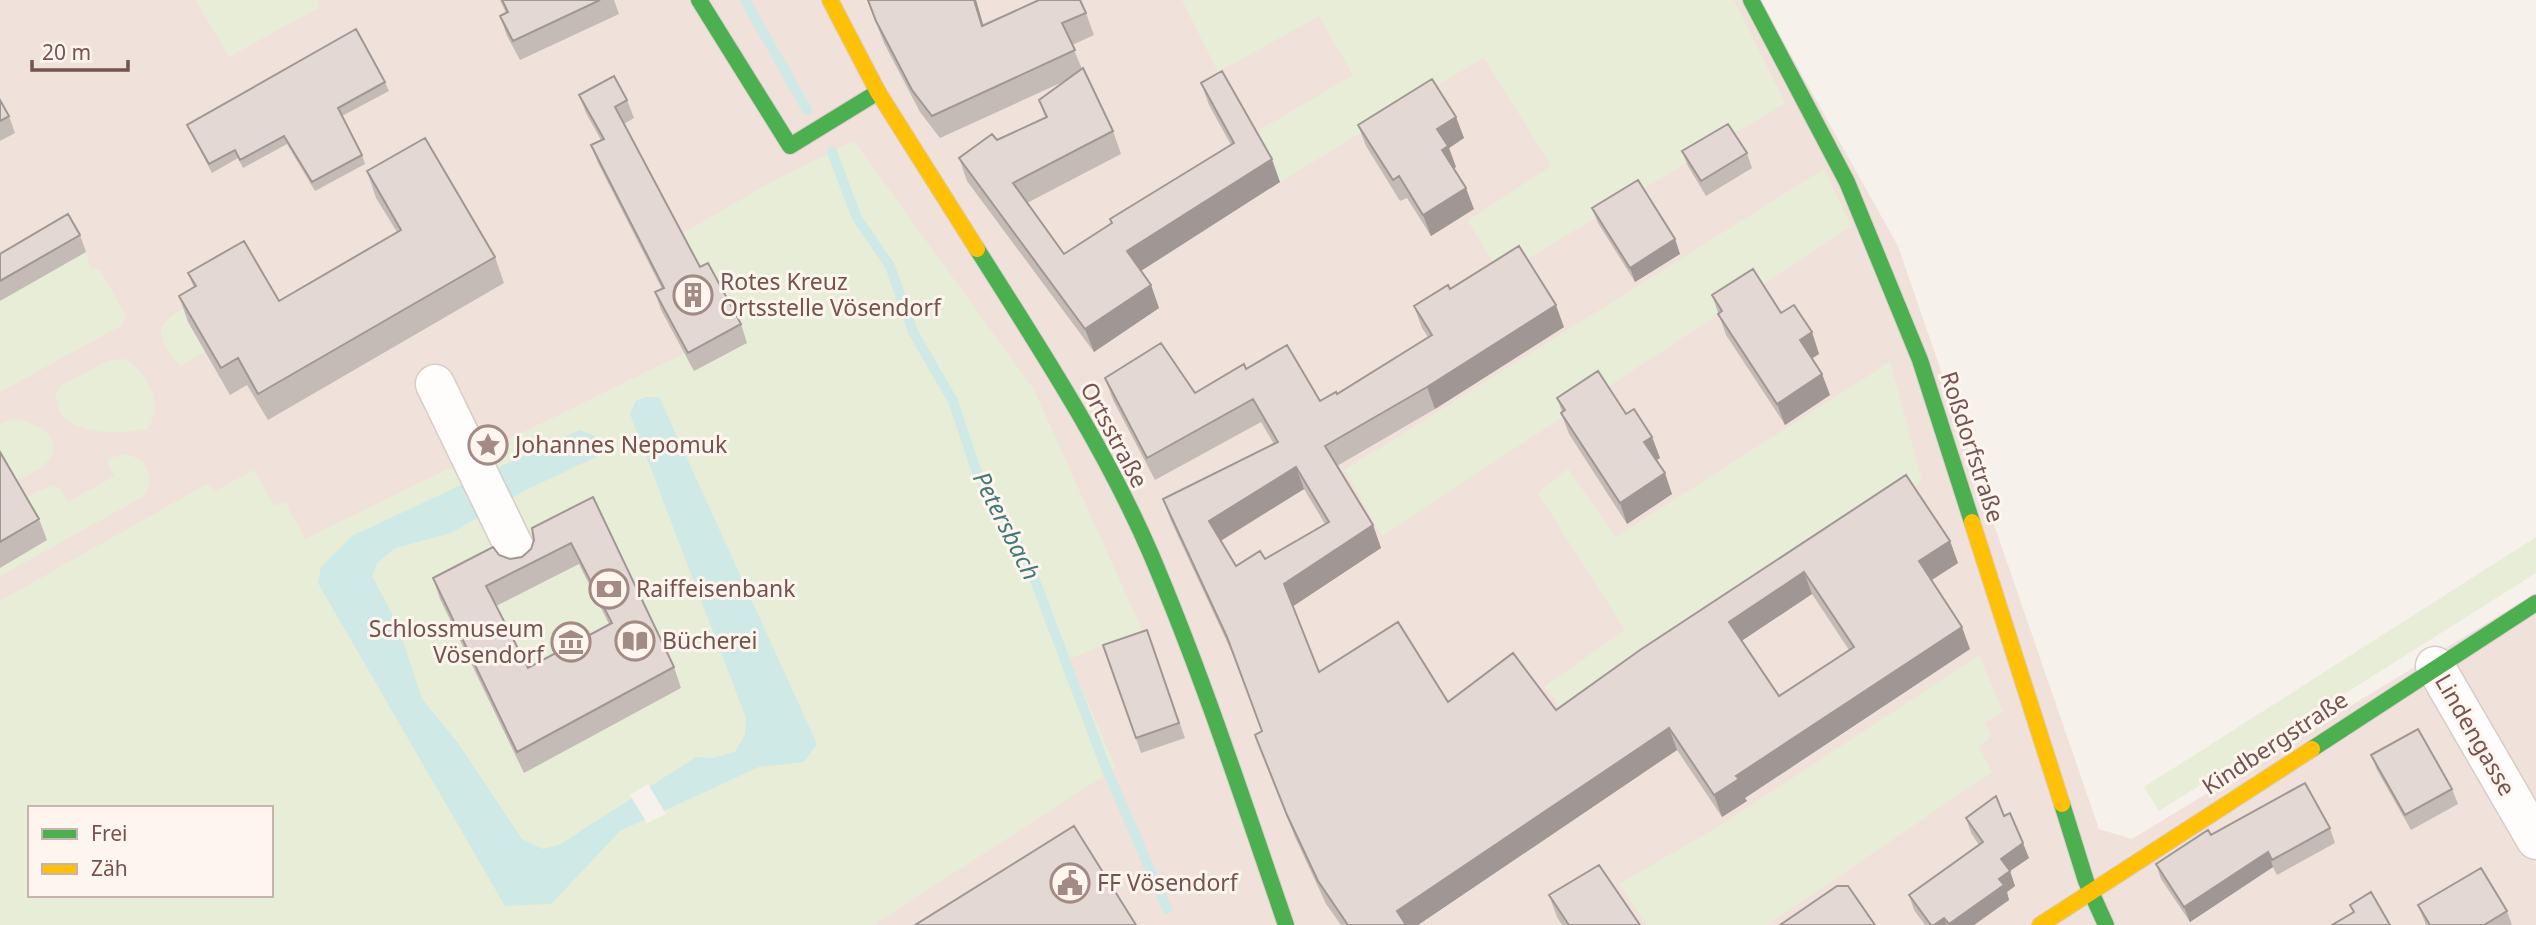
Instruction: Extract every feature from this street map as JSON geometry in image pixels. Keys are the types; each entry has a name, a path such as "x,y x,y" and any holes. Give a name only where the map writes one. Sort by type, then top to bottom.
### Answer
{"street":[{"path":"699,0 790,146 878,92"},
{"name":"Ortsstraße","path":"830,0 878,92 1071,399 1149,550 1202,682 1286,925"},
{"name":"Roßdorfstraße","path":"1751,0 1847,182 1920,360 2090,890 2106,925"},
{"path":"435,384 520,559"},
{"name":"Kindbergstraße","path":"2040,925 2435,666 2536,603"},
{"name":"Lindengasse","path":"2435,666 2536,840"}],"shaded area":[{"path":"0,0 1760,0 1898,246 2099,829 2132,839 2536,593 2536,925 0,925"}],"green space":[{"path":"196,0 317,0 321,6 229,57"},
{"path":"1182,0 1734,0 1785,103 1501,275 1468,221 1551,166 1484,57 1280,182 1253,134 1353,75 1319,16 1218,72"},
{"path":"854,141 1034,390 1142,630 1069,659 1116,768 873,925 0,925 0,601 207,484 216,491 254,470 274,506 285,502 305,539 685,353 695,371 747,343 707,285 680,235 773,181"},
{"path":"1824,169 1851,226 1382,536 1345,470"},
{"path":"86,252 90,268 100,270 126,316 122,325 0,392 0,301"},
{"path":"198,299 206,351 181,366 167,349 161,328 173,314"},
{"path":"124,359 140,372 151,390 154,410 147,429 114,432 90,430 69,422 62,415 55,394 60,386 110,360"},
{"path":"1890,362 1922,481 1567,718 1545,686 1625,630 1538,493 1568,469 1616,537"},
{"path":"11,419 35,425 49,435 53,442 50,458 43,466 13,482 0,460 0,425"},
{"path":"127,454 143,461 149,479 144,496 0,576 0,568 47,540 23,500 51,485 60,488 68,502 115,476 107,462 110,458"},
{"path":"2536,537 2536,573 2159,811 2144,787"},
{"path":"1979,655 2003,712 1985,723 1991,736 1979,747 1992,772 1767,925 1647,925 1619,884 1723,824"}],"water":[{"path":"646,397 659,397 817,744 804,762 759,767 620,831 551,904 505,906 318,583 321,567 352,536 579,430 595,436 599,449 596,457 526,490 451,533 395,548 377,563 372,576 397,623 422,699 458,743 522,839 543,849 559,845 696,757 712,758 735,752 745,734 746,718 630,414 636,401"}],"pier":[{"path":"648,784 666,814 647,823 630,795"}],"building":[{"path":"502,0 600,0 513,41 500,16 508,12"},
{"path":"868,0 974,0 982,26 1039,0 1080,0 1086,13 1062,23 1075,50 932,116 912,90"},
{"path":"356,29 385,82 338,108 362,155 312,182 284,136 240,160 235,150 209,164 187,125"},
{"path":"1083,68 1113,131 1013,183 1064,254 1112,223 1110,219 1234,143 1201,83 1222,71 1272,159 1127,251 1151,285 1085,329 959,158 992,134 997,140 1047,117 1039,100"},
{"path":"614,76 627,100 615,107 700,267 708,263 741,324 688,353 655,292 664,288 591,145 604,139 579,95"},
{"path":"1432,79 1456,117 1437,129 1448,146 1442,150 1466,188 1423,215 1399,176 1393,180 1358,125"},
{"path":"0,100 9,116 0,121"},
{"path":"1728,124 1747,153 1701,181 1682,151"},
{"path":"425,138 495,257 258,394 238,358 221,368 179,296 196,286 188,273 244,241 279,301 401,230 367,171"},
{"path":"1638,180 1675,239 1630,268 1592,208"},
{"path":"68,214 80,235 0,281 0,254"},
{"path":"1519,246 1556,305 1427,387 1325,446 1373,525 1284,584 1319,672 1398,622 1448,702 1513,653 1556,710 1640,650 1906,475 1950,541 1919,561 1962,627 1736,776 1739,779 1714,795 1669,728 1397,911 1406,925 1348,925 1318,881 1287,815 1255,735 1262,731 1227,637 1163,499 1278,442 1253,399 1147,458 1105,378 1161,343 1195,393 1244,364 1246,369 1287,345 1320,401 1336,392 1337,394 1432,335 1414,306 1448,285 1450,289","holes":["1296,467 1329,522 1265,559 1260,551 1236,566 1209,521","1804,572 1854,647 1779,696 1729,622"]},
{"path":"1753,269 1781,313 1794,305 1812,332 1800,340 1822,374 1777,404 1718,314 1722,311 1712,295"},
{"path":"1598,371 1626,414 1634,409 1652,437 1644,442 1665,473 1620,503 1561,413 1565,410 1557,398"},
{"path":"0,452 39,519 0,542"},
{"path":"593,497 674,667 517,752 433,578 493,547 499,555 510,559 522,557 531,549 534,540 532,528","holes":["571,543 612,623 528,668 486,586"]},
{"path":"1147,630 1179,723 1136,738 1103,645"},
{"path":"2418,729 2452,789 2405,815 2371,755"},
{"path":"2305,783 2330,828 2272,860 2268,852 2184,907 2156,864 2208,830 2211,835"},
{"path":"1996,796 2004,816 2010,813 2023,843 2001,859 2010,871 1999,879 2004,885 1949,924 1944,918 1931,925 1909,895 1983,842 1966,818"},
{"path":"1074,826 1136,925 915,925"},
{"path":"1599,865 1640,925 1569,925 1549,895"},
{"path":"2481,868 2507,911 2484,925 2430,925 2418,905"},
{"path":"1837,886 1848,886 1875,925 1780,925"},
{"path":"2371,892 2390,925 2332,925 2354,912 2350,905"}],"waterway":[{"name":"Petersbach","path":"745,0 807,110"},
{"name":"Petersbach","path":"832,152 857,218 890,266 913,332 953,401 976,470 1028,562 1104,763 1167,909"}],"traffic: fast":[{"path":"699,0 790,146 878,92"},
{"path":"1751,0 1847,182 1920,360 1972,522"},
{"path":"977,249 1091,435 1150,552 1205,691 1286,925"},
{"path":"2312,749 2536,603"},
{"path":"2062,804 2086,881 2106,925"}],"traffic: slow":[{"path":"830,0 878,92 977,249"},
{"path":"1972,522 2062,804"},
{"path":"2040,925 2312,749"}],"place":[{"name":"Rotes Kreuz Ortsstelle Vösendorf","path":"693,295"},
{"name":"Johannes Nepomuk","path":"488,445"},
{"name":"Raiffeisenbank","path":"609,589"},
{"name":"Bücherei","path":"635,641"},
{"name":"Schlossmuseum Vösendorf","path":"571,642"},
{"name":"FF Vösendorf","path":"1070,883"}]}
